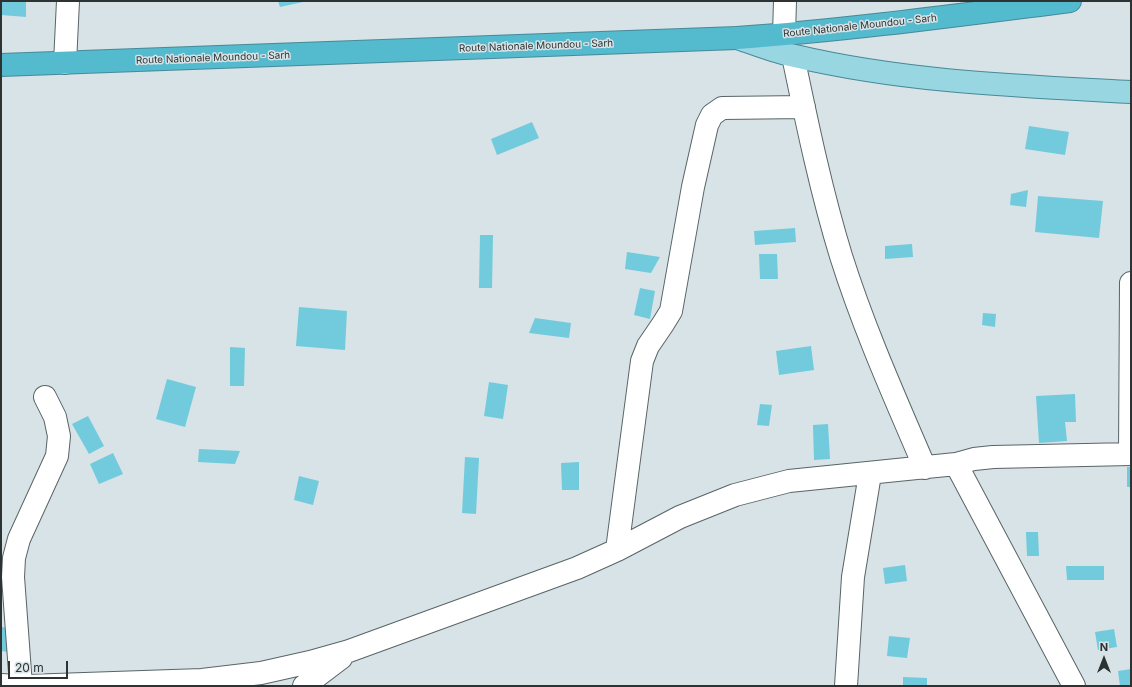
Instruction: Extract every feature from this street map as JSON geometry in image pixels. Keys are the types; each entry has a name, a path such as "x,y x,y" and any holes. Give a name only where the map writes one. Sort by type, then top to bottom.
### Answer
{"highway":[{"name":"Route Nationale Moundou - Sarh","path":"1,65 737,38 784,35 1070,1"}],"main road":[{"path":"737,38 793,56 855,68 939,79 1016,86 1131,92"}],"street":[{"path":"65,63 68,1"},
{"path":"784,35 785,1"},
{"path":"793,56 828,211 842,257 877,356 925,468"},
{"path":"617,550 642,361 648,346 664,324 671,311 693,187 707,124 712,115 722,108 804,107"},
{"path":"26,686 202,680 261,673 310,662 350,651 577,568 617,550 680,517 735,495 788,482 925,468 993,457 1130,454 1131,283"},
{"path":"1,685 20,686 13,577 14,558 19,538 56,456 58,436 55,418 45,397"},
{"path":"956,464 1074,686"},
{"path":"846,686 853,577 870,474"},
{"path":"304,686 350,651"}],"building":[{"path":"1,1 26,1 26,17 1,15"},
{"path":"278,1 303,1 303,2 280,7"},
{"path":"532,122 539,138 497,155 491,139"},
{"path":"1029,126 1069,132 1065,155 1025,149"},
{"path":"1028,190 1026,207 1010,205 1011,194"},
{"path":"1038,196 1103,201 1099,238 1035,232"},
{"path":"795,228 796,242 755,245 754,231"},
{"path":"480,235 493,235 492,288 479,288"},
{"path":"912,244 913,257 885,259 885,246"},
{"path":"627,252 660,257 651,273 625,269"},
{"path":"759,254 777,254 778,279 760,279"},
{"path":"640,288 655,291 650,319 634,315"},
{"path":"299,307 347,311 345,350 296,346"},
{"path":"983,313 996,314 995,327 982,325"},
{"path":"535,318 571,323 569,338 529,333"},
{"path":"811,346 814,370 779,375 776,351"},
{"path":"230,347 245,348 244,386 230,386"},
{"path":"167,379 196,387 185,427 156,419"},
{"path":"489,382 508,385 503,419 484,416"},
{"path":"1075,394 1076,422 1065,422 1067,441 1039,443 1036,396"},
{"path":"760,404 772,405 769,426 757,425"},
{"path":"88,416 104,446 89,454 72,424"},
{"path":"828,424 830,459 814,460 813,425"},
{"path":"199,449 240,451 235,464 198,462"},
{"path":"113,453 123,474 99,484 90,464"},
{"path":"465,457 479,458 476,514 462,513"},
{"path":"579,462 579,490 562,490 561,463"},
{"path":"1127,467 1131,467 1131,487 1127,487"},
{"path":"299,476 319,481 313,505 294,500"},
{"path":"1026,532 1038,532 1039,556 1027,556"},
{"path":"905,565 907,581 885,584 883,568"},
{"path":"1066,566 1104,566 1104,580 1067,580"},
{"path":"1,627 11,628 9,652 1,651"},
{"path":"1114,629 1117,647 1098,650 1095,632"},
{"path":"889,636 910,638 907,658 887,656"},
{"path":"1131,669 1131,686 1120,686 1118,671"},
{"path":"903,677 927,678 927,686 903,686"}]}
